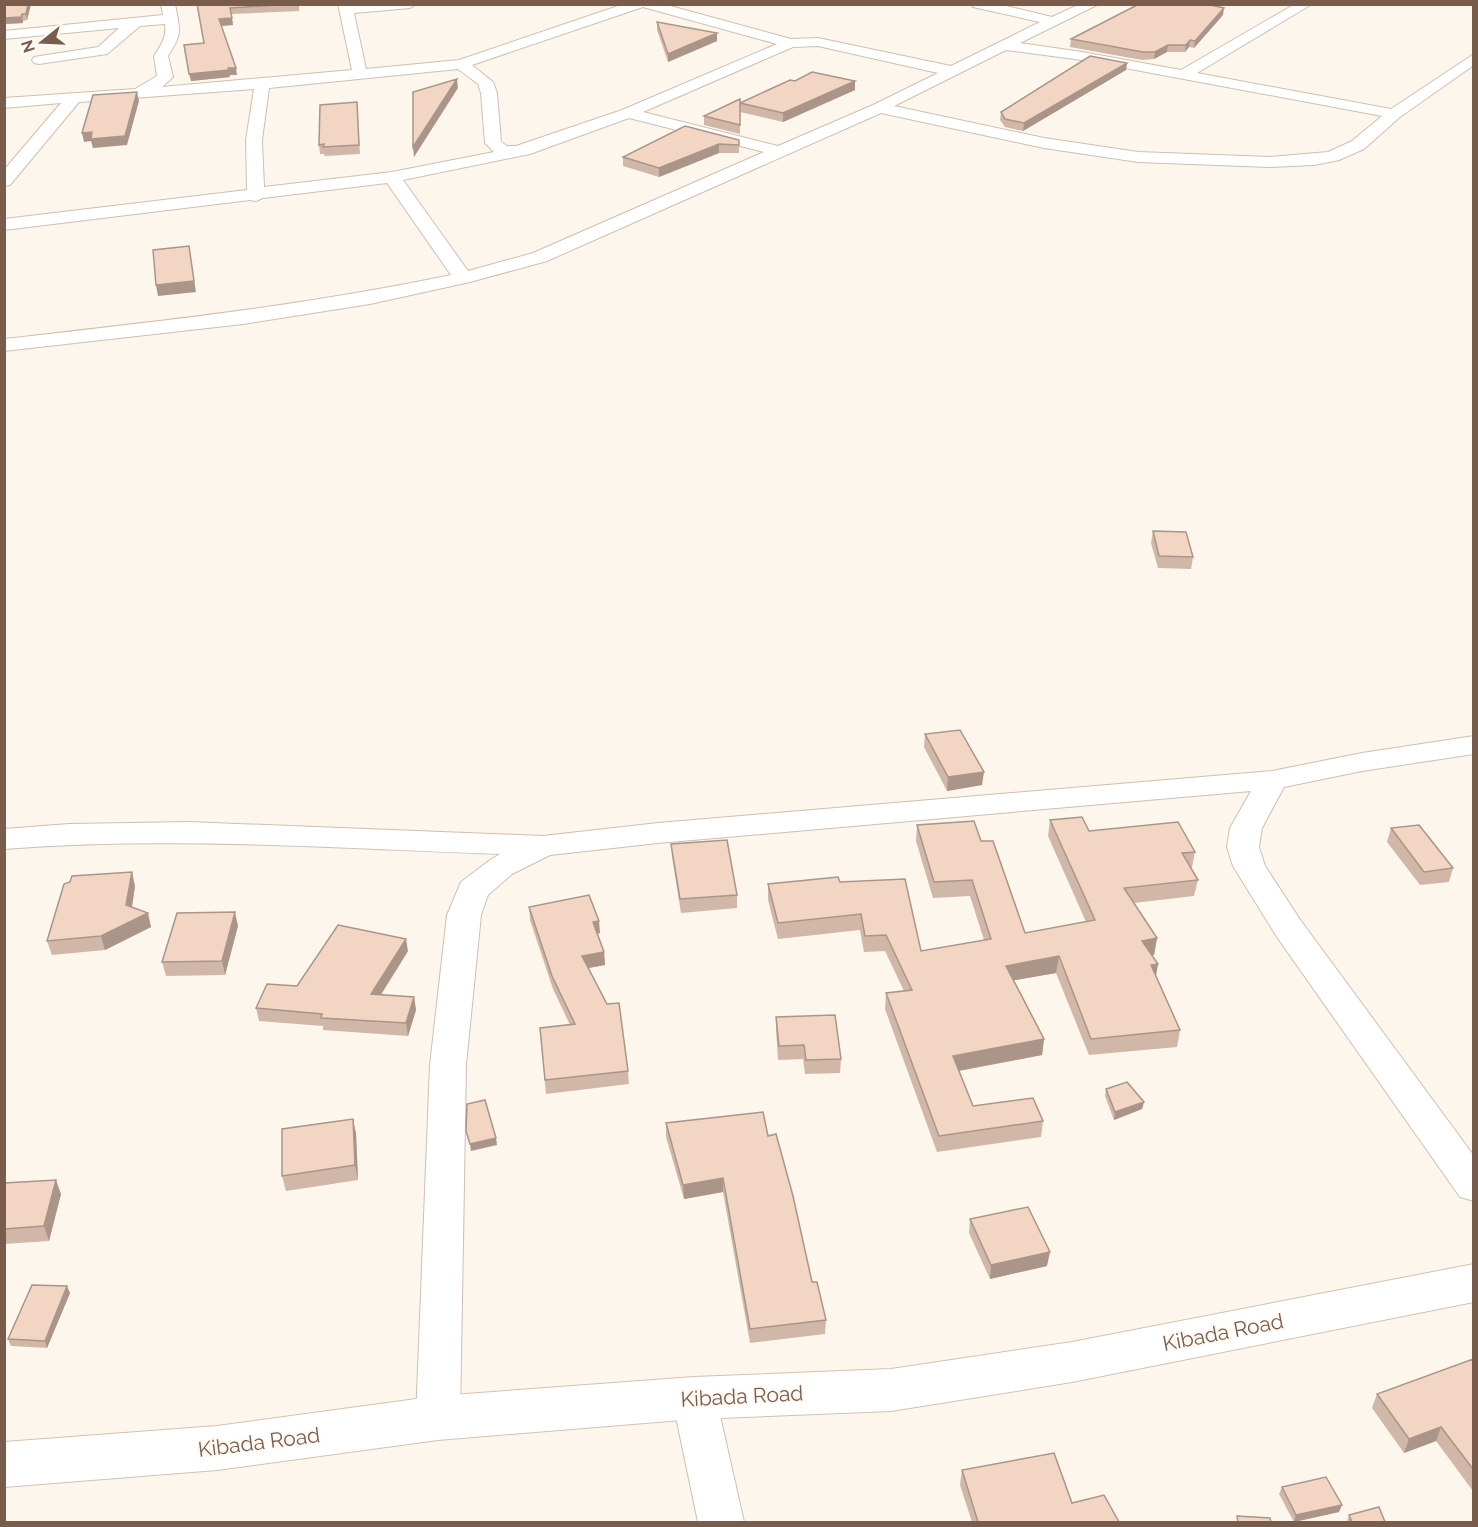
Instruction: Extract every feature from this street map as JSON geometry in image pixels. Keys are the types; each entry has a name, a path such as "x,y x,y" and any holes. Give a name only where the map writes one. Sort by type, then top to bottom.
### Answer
{"main road":[{"name":"Kibada Road","path":"4,1465 217,1448 438,1419 694,1398 902,1388 1072,1362 1473,1283"}],"street":[{"path":"360,75 346,7 410,4"},
{"path":"10,102 262,84 461,64 639,4"},
{"path":"646,4 791,43 818,42 951,71"},
{"path":"978,4 1053,21"},
{"path":"4,345 243,318 370,298 463,278 540,257 879,108 951,71 1008,46 1053,21 1093,4"},
{"path":"1181,76 1306,4"},
{"path":"39,60 102,51 125,30 169,12 172,39 161,56 165,77 140,92"},
{"path":"4,35 134,25"},
{"path":"10,102 28,81 39,60 46,32"},
{"path":"4,225 256,196 452,167 524,150 628,113 791,43"},
{"path":"1008,46 1082,56 1394,114"},
{"path":"879,108 1044,143 1127,155 1270,162 1314,160 1346,152 1358,146 1394,114 1473,58"},
{"path":"461,64 485,82 489,93 493,142 496,147 509,151 524,150"},
{"path":"256,196 254,140 262,84"},
{"path":"4,181 75,97"},
{"path":"628,113 782,152"},
{"path":"392,177 463,278"},
{"path":"4,839 69,834 189,831 543,846 658,833 1272,780 1362,762 1473,745"},
{"path":"1272,780 1246,828 1243,847 1249,866 1289,929 1473,1186"},
{"path":"438,1419 448,1065 464,915 473,891 501,867 543,846"},
{"path":"694,1398 721,1522"}],"building":[{"path":"4,4 28,4 26,14 22,14 21,17 4,18"},
{"path":"197,4 291,4 230,8 232,18 219,19 236,68 189,74 184,45 204,43"},
{"path":"1139,4 1206,4 1224,8 1195,41 1190,40 1186,45 1168,45 1155,52 1143,52 1071,39"},
{"path":"657,22 717,33 668,54"},
{"path":"1090,56 1127,63 1024,123 1005,119 1001,112"},
{"path":"812,72 855,81 783,113 740,103"},
{"path":"457,79 413,147 413,92"},
{"path":"137,92 125,136 91,139 92,132 82,133 93,95"},
{"path":"740,99 740,125 704,116"},
{"path":"357,102 359,145 323,147 324,144 319,145 320,105"},
{"path":"685,126 739,140 739,145 719,144 659,168 623,157"},
{"path":"189,246 194,281 156,285 153,250"},
{"path":"1153,531 1186,532 1193,557 1159,556"},
{"path":"960,730 984,772 948,777 925,734"},
{"path":"1082,817 1089,831 1178,822 1195,852 1182,853 1198,880 1124,888 1157,938 1142,941 1158,964 1151,965 1180,1030 1091,1039 1059,956 1006,966 1044,1039 953,1056 973,1106 1033,1098 1043,1121 939,1136 886,993 912,990 886,935 865,936 861,914 778,923 768,884 838,877 840,882 905,879 921,951 991,939 972,880 934,882 917,825 974,821 981,841 993,841 1025,933 1095,920 1050,820"},
{"path":"1419,825 1453,868 1424,872 1391,828"},
{"path":"727,840 737,895 680,899 671,844"},
{"path":"132,872 126,905 148,913 101,936 47,941 64,884 70,882 72,876"},
{"path":"589,895 599,921 593,922 604,952 582,956 607,1004 619,1003 628,1071 545,1080 540,1028 575,1024 552,976 529,907"},
{"path":"235,912 222,961 162,962 177,913"},
{"path":"338,925 406,939 371,994 414,997 406,1023 321,1018 322,1014 256,1008 267,984 297,986"},
{"path":"835,1015 841,1059 806,1060 804,1045 779,1046 776,1017"},
{"path":"1127,1082 1144,1102 1115,1112 1106,1089"},
{"path":"485,1100 496,1138 470,1144 466,1131 467,1104"},
{"path":"763,1112 768,1136 776,1134 793,1196 812,1282 817,1282 826,1320 750,1329 723,1178 683,1185 666,1123"},
{"path":"353,1119 355,1165 282,1176 282,1129"},
{"path":"56,1180 44,1226 4,1229 4,1183"},
{"path":"1028,1207 1050,1252 991,1265 970,1219"},
{"path":"32,1285 67,1286 45,1341 8,1339"},
{"path":"1473,1359 1473,1469 1441,1427 1409,1439 1377,1394"},
{"path":"1054,1453 1072,1503 1104,1495 1119,1522 978,1522 962,1470"},
{"path":"1326,1477 1342,1505 1296,1515 1282,1487"},
{"path":"1379,1507 1385,1522 1352,1522 1349,1515"},
{"path":"1237,1516 1270,1518 1271,1522 1238,1522"}]}
